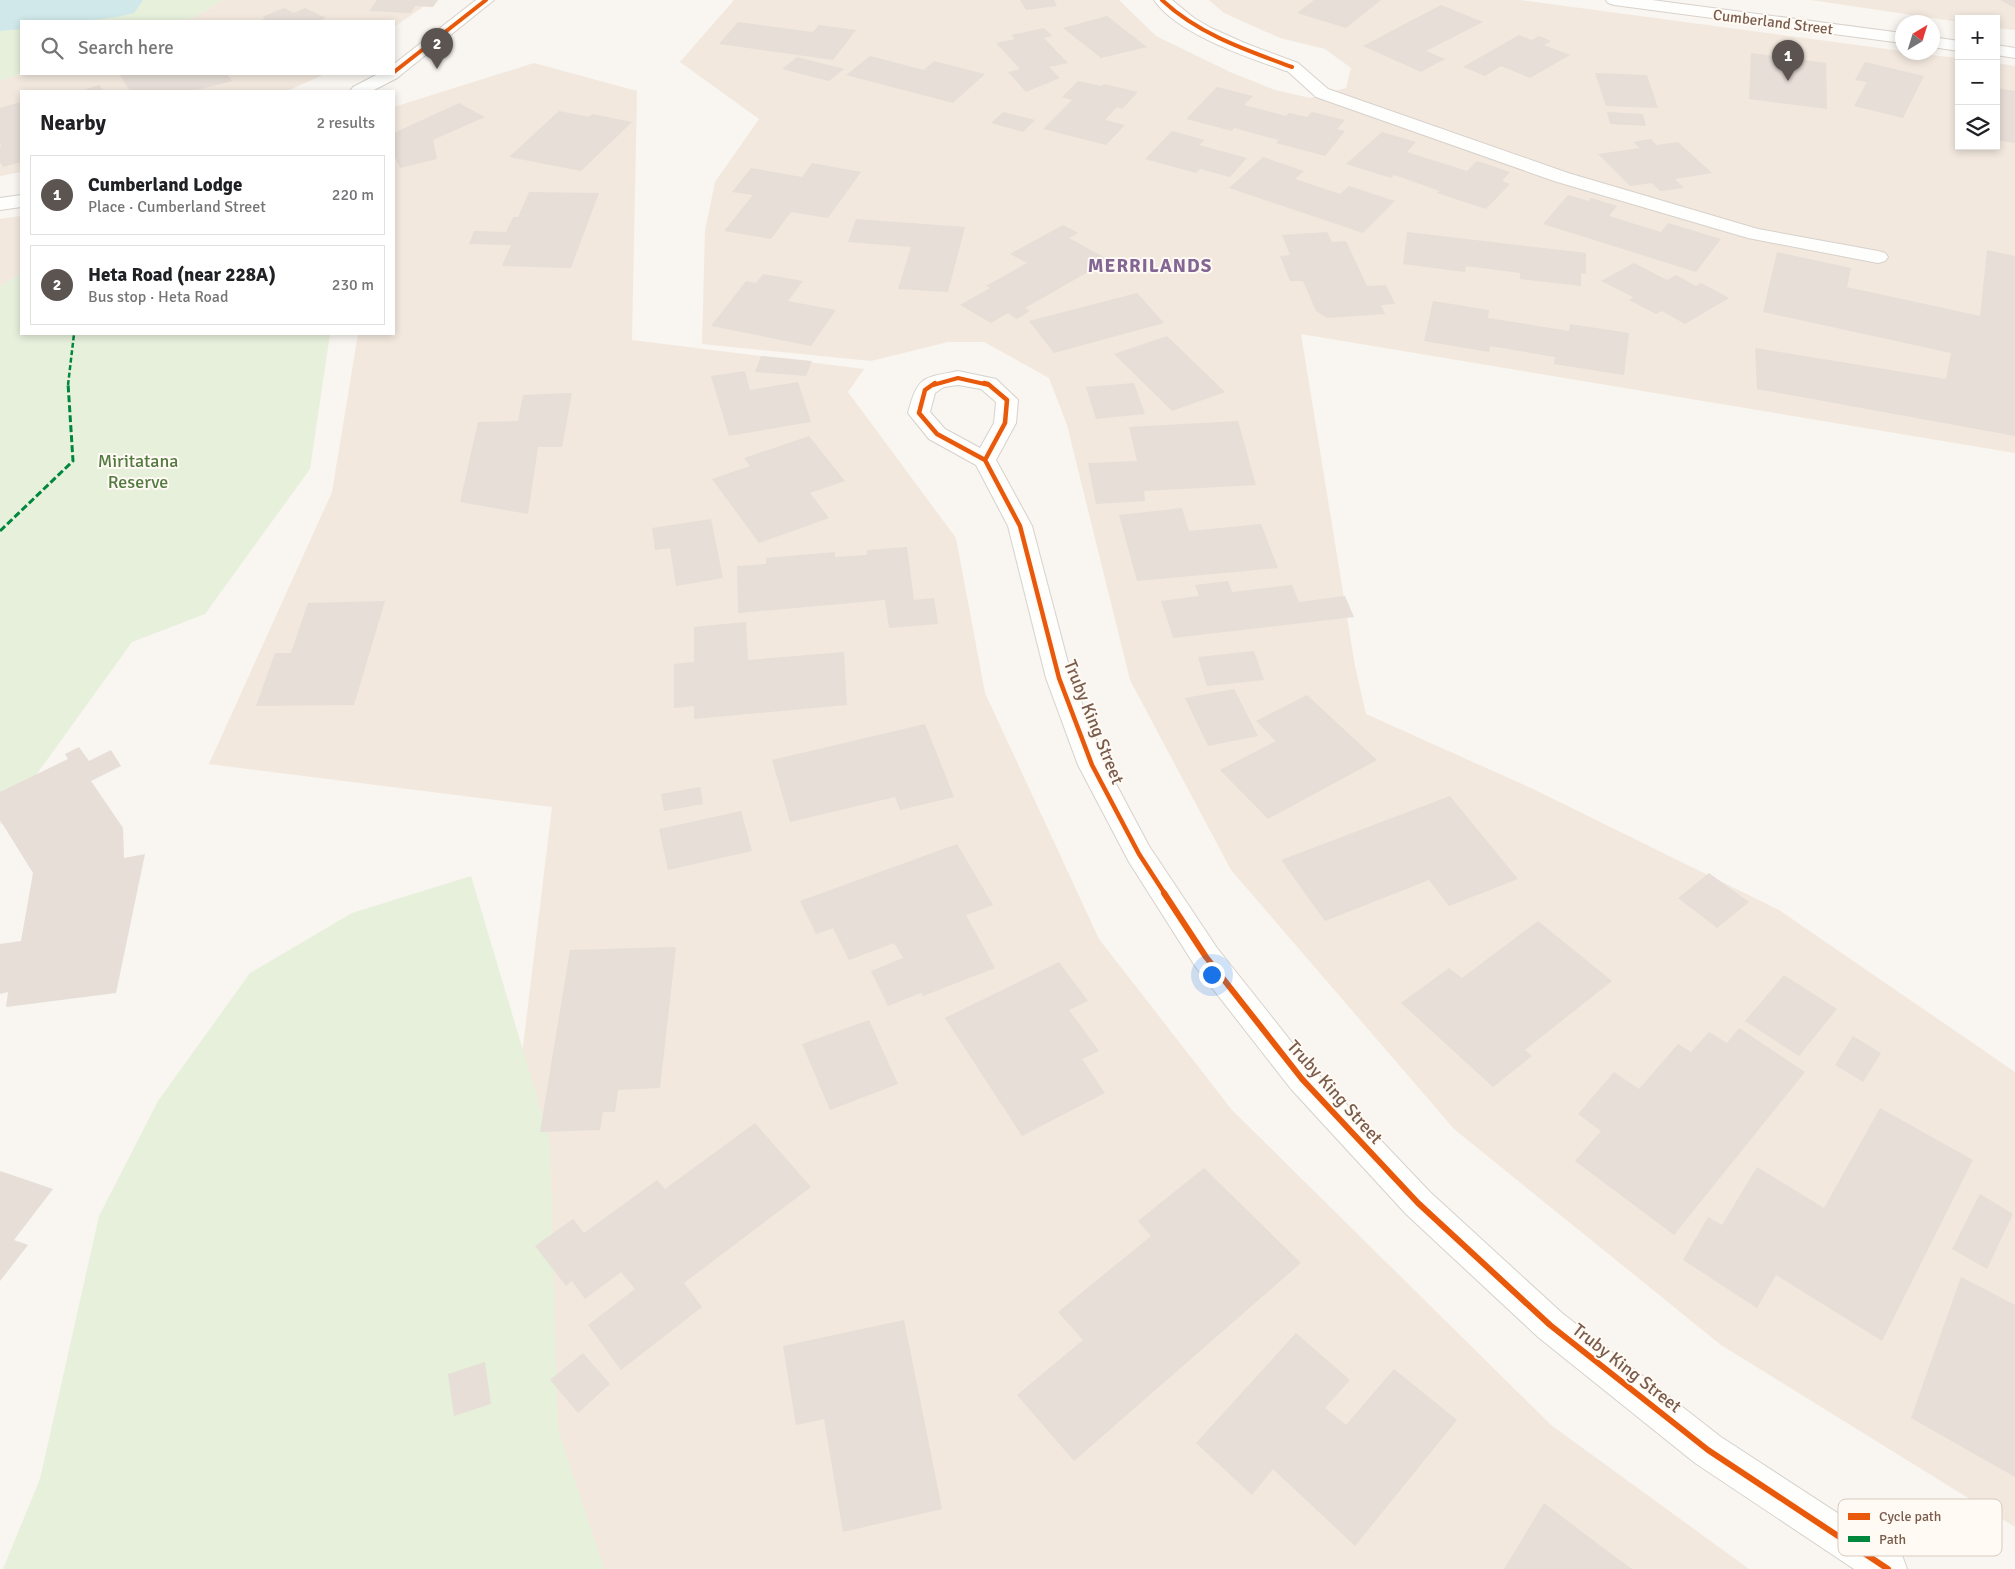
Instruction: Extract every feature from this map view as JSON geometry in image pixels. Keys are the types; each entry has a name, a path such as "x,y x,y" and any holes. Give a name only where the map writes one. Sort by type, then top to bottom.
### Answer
{"street":[{"path":"395,71 486,0"},
{"path":"1162,0 1192,23 1229,43 1292,68 1322,93 1561,177 1755,234 1878,257"},
{"name":"Cumberland Street","path":"1614,0 1895,37"},
{"path":"1940,43 1955,45"},
{"path":"2000,51 2015,53"},
{"path":"361,90 388,75"},
{"path":"0,204 20,201"},
{"name":"Truby King Street","path":"985,460 1020,526 1059,678 1092,765 1139,854 1206,957 1302,1079 1418,1203 1550,1325 1708,1450 1838,1536"},
{"name":"Truby King Street","path":"1868,1556 1888,1569"}],"shaded area":[{"path":"223,0 433,0 395,26 395,20 184,20 195,17"},
{"path":"734,0 1119,0 1156,36 1230,72 1275,90 1310,98 1346,88 1351,68 1325,49 1280,38 1224,13 1209,0 1520,0 1895,50 1895,60 1940,60 1940,56 1955,58 1955,150 2000,150 2000,64 2015,66 2015,453 1301,334 1355,666 1366,714 1533,789 1779,910 2015,1072 2015,1527 2002,1519 2002,1499 1970,1499 1721,1345 1454,1129 1231,870 1130,680 1067,425 1049,378 984,342 948,342 871,361 702,344 705,231 715,182 759,119 680,62"},
{"path":"1811,0 2015,0 2015,30 2000,28 2000,15 1955,15 1955,21 1940,19 1940,15 1912,15"},
{"path":"534,63 637,91 632,340 864,369 848,392 956,538 985,693 1099,939 1232,1110 1551,1425 1749,1569 544,1569 490,1319 552,807 209,764 332,492 358,335 395,335 395,107"},
{"path":"20,74 323,75 289,90 20,90 20,172 0,176 0,81"},
{"path":"20,216 20,274 0,286 0,219"}],"green space":[{"path":"0,0 223,0 195,17 184,20 20,20 20,74 0,81"},
{"name":"Miritatana Reserve","path":"20,274 20,335 330,335 310,469 205,614 132,642 0,825 0,286"},
{"path":"471,876 550,1141 558,1429 604,1569 3,1569 40,1479 99,1216 158,1101 250,973 352,913"}],"building":[{"path":"377,0 438,0 433,7 415,6 411,13 369,11"},
{"path":"1020,0 1054,0 1057,6 1026,10"},
{"path":"1314,0 1381,0 1346,28 1297,13"},
{"path":"2000,0 2015,0 2015,8"},
{"path":"1441,5 1483,22 1426,51 1445,59 1421,72 1363,46"},
{"path":"284,8 294,13 305,8 326,18 321,20 261,20 266,18 262,17"},
{"path":"1107,16 1147,47 1101,58 1063,28"},
{"path":"738,22 813,32 819,25 856,30 833,60 719,44"},
{"path":"1044,28 1052,36 1044,38 1068,63 1049,67 1060,78 1026,92 1008,72 1020,69 996,43 1015,39 1011,35"},
{"path":"1519,35 1532,40 1539,36 1551,41 1544,45 1570,55 1530,78 1501,66 1485,76 1463,67"},
{"path":"1751,53 1826,63 1827,109 1749,99"},
{"path":"870,56 924,70 934,61 985,74 953,103 846,75"},
{"path":"797,57 844,69 829,81 782,69"},
{"path":"1865,62 1924,76 1903,118 1854,106 1867,82 1855,80"},
{"path":"1595,73 1647,75 1658,108 1606,106"},
{"path":"120,75 228,75 232,81 197,90 129,90"},
{"path":"1078,81 1101,86 1104,84 1138,92 1122,109 1117,107 1105,120 1125,125 1106,145 1043,129 1072,100 1062,97"},
{"path":"99,85 103,90 83,90"},
{"path":"1217,87 1253,96 1244,105 1286,116 1289,113 1307,117 1312,112 1345,120 1337,129 1345,131 1325,156 1276,143 1279,140 1234,128 1232,131 1186,119"},
{"path":"2000,89 2015,91 2015,143 2000,141"},
{"path":"20,102 20,162 3,167 0,162 0,147 2,146 0,144 0,108"},
{"path":"459,103 485,117 433,140 437,159 400,168 395,157 395,133"},
{"path":"559,111 589,117 592,114 632,122 581,171 509,157"},
{"path":"1003,112 1035,120 1023,132 991,123"},
{"path":"1607,112 1643,114 1646,126 1610,124"},
{"path":"1172,131 1205,140 1199,145 1247,158 1230,177 1200,169 1196,173 1145,159"},
{"path":"1382,132 1416,142 1407,152 1467,171 1477,161 1510,172 1502,181 1510,184 1486,209 1437,193 1440,191 1394,175 1391,178 1346,164"},
{"path":"1651,139 1657,145 1678,142 1712,173 1675,179 1684,188 1660,191 1652,183 1630,186 1598,154 1640,148 1633,142"},
{"path":"1263,157 1304,171 1295,179 1340,194 1349,186 1395,201 1363,233 1229,188"},
{"path":"812,163 861,172 828,218 791,212 771,239 724,231 753,195 732,192 751,168 802,177"},
{"path":"529,192 599,193 571,268 502,266 511,245 469,244 474,231 506,232 513,217 518,217"},
{"path":"1568,195 1589,201 1591,198 1617,206 1609,216 1661,232 1668,223 1721,239 1696,272 1543,224"},
{"path":"856,219 965,227 948,292 898,289 911,247 848,242"},
{"path":"1063,225 1078,233 1069,238 1109,260 1025,308 1030,311 1017,319 1008,313 991,323 960,305 990,288 986,286 1027,263 1010,254"},
{"path":"1327,232 1332,242 1346,241 1367,286 1386,285 1395,304 1381,305 1385,314 1327,318 1316,311 1303,281 1290,281 1280,256 1290,255 1282,235"},
{"path":"1407,232 1586,253 1586,274 1581,273 1581,286 1520,279 1520,273 1466,266 1465,272 1403,264"},
{"path":"1987,250 2015,256 2015,436 1757,389 1755,348 1946,379 1951,353 1763,312 1777,252 1851,268 1847,287 1980,316"},
{"path":"1634,263 1667,280 1676,275 1696,286 1701,283 1729,298 1685,324 1662,311 1656,314 1629,300 1633,297 1601,281"},
{"path":"763,274 803,281 788,301 836,310 811,346 711,326 746,281 756,283"},
{"path":"1137,293 1164,323 1054,353 1029,321"},
{"path":"1433,301 1489,310 1488,318 1569,331 1570,324 1629,333 1624,375 1554,364 1555,357 1490,346 1489,352 1424,341"},
{"path":"1167,336 1225,392 1172,411 1114,354"},
{"path":"761,356 812,361 806,376 755,372"},
{"path":"745,371 750,390 798,382 811,422 729,436 711,376"},
{"path":"1134,383 1145,414 1096,419 1086,387"},
{"path":"572,393 562,447 538,447 528,514 460,502 478,422 518,421 523,395"},
{"path":"1238,421 1256,485 1144,491 1145,501 1096,504 1088,463 1137,461 1129,427"},
{"path":"809,436 845,481 810,493 829,518 759,543 712,479 750,466 744,458"},
{"path":"1182,508 1189,531 1261,524 1278,568 1137,581 1119,515"},
{"path":"711,519 723,578 676,586 670,548 655,550 652,528"},
{"path":"907,547 914,600 934,598 938,624 889,628 885,600 738,613 737,566 766,564 766,558 835,552 835,557 867,555 867,550"},
{"path":"1228,581 1232,592 1292,585 1299,602 1345,596 1354,617 1173,638 1161,601 1199,596 1195,585"},
{"path":"385,601 354,705 256,706 275,653 291,653 308,603"},
{"path":"746,622 748,660 844,652 847,705 694,719 694,706 674,708 674,664 694,662 694,627"},
{"path":"1254,651 1264,680 1207,686 1198,657"},
{"path":"1234,689 1258,736 1208,746 1185,698"},
{"path":"1307,695 1377,760 1268,819 1220,770 1276,741 1256,721"},
{"path":"925,724 954,797 900,810 895,797 790,822 772,760"},
{"path":"79,747 89,761 111,750 121,766 91,781 123,828 124,858 145,854 116,993 6,1007 8,992 0,994 0,944 21,941 33,873 0,820 0,792 68,759 65,754"},
{"path":"700,787 703,804 664,811 661,794"},
{"path":"1450,796 1518,879 1449,906 1429,880 1325,921 1281,860"},
{"path":"741,811 752,851 668,870 659,829"},
{"path":"957,844 993,905 966,915 995,968 923,996 921,993 888,1006 871,971 903,958 894,943 849,960 833,928 816,934 800,901"},
{"path":"1709,873 1749,902 1717,928 1678,898"},
{"path":"1538,921 1612,981 1525,1050 1532,1056 1493,1087 1401,1003 1449,968 1462,978"},
{"path":"676,947 660,1088 618,1090 615,1112 603,1112 600,1130 540,1132 570,950"},
{"path":"1059,962 1088,1001 1069,1010 1099,1051 1082,1059 1105,1093 1022,1136 945,1018"},
{"path":"1784,975 1837,1009 1799,1056 1745,1021"},
{"path":"869,1020 898,1084 830,1110 802,1044"},
{"path":"1739,1028 1805,1072 1674,1235 1575,1161 1601,1131 1578,1114 1614,1072 1639,1089 1678,1044 1691,1052 1709,1032 1727,1043"},
{"path":"1853,1036 1881,1053 1863,1082 1835,1065"},
{"path":"1880,1108 1973,1160 1882,1341 1776,1275 1757,1308 1683,1260 1708,1217 1722,1225 1757,1167 1824,1208"},
{"path":"755,1123 811,1187 684,1283 702,1307 621,1370 588,1325 635,1289 621,1272 585,1299 572,1281 566,1286 535,1246 573,1219 584,1233 657,1180 665,1189"},
{"path":"1204,1168 1301,1263 1074,1461 1017,1395 1083,1340 1058,1312 1151,1236 1138,1221"},
{"path":"0,1171 53,1189 14,1240 28,1245 0,1281"},
{"path":"1980,1194 2013,1214 1987,1269 1952,1249"},
{"path":"1961,1277 2015,1305 2015,1477 1911,1418"},
{"path":"904,1320 942,1509 843,1532 824,1419 796,1425 783,1346"},
{"path":"1296,1333 1350,1380 1325,1408 1346,1425 1394,1369 1457,1420 1355,1546 1273,1469 1252,1495 1196,1443"},
{"path":"583,1353 610,1384 578,1413 550,1380"},
{"path":"485,1362 491,1404 454,1416 448,1374"},
{"path":"1544,1503 1602,1547 1632,1569 1504,1569"}],"waterway":[{"path":"0,12 112,0"}],"marked path":[{"path":"0,531 73,461 68,378 74,335"}],"cycle path":[{"path":"395,71 486,0"},
{"path":"1162,0 1188,22 1205,31 1241,48 1292,67"},
{"path":"958,378 988,384 1007,400 1005,423 985,460 937,434 919,413 925,390 937,382 958,378"},
{"path":"985,460 1020,526 1059,678 1092,765 1139,854 1206,957 1302,1079 1418,1203 1550,1325 1708,1450 1838,1536"},
{"path":"1868,1556 1888,1569"}],"place":[{"name":"Heta Road (near 228A)","path":"437,69"},
{"name":"Cumberland Lodge","path":"1788,81"}],"district":[{"name":"MERRILANDS","path":"1150,265"}]}
